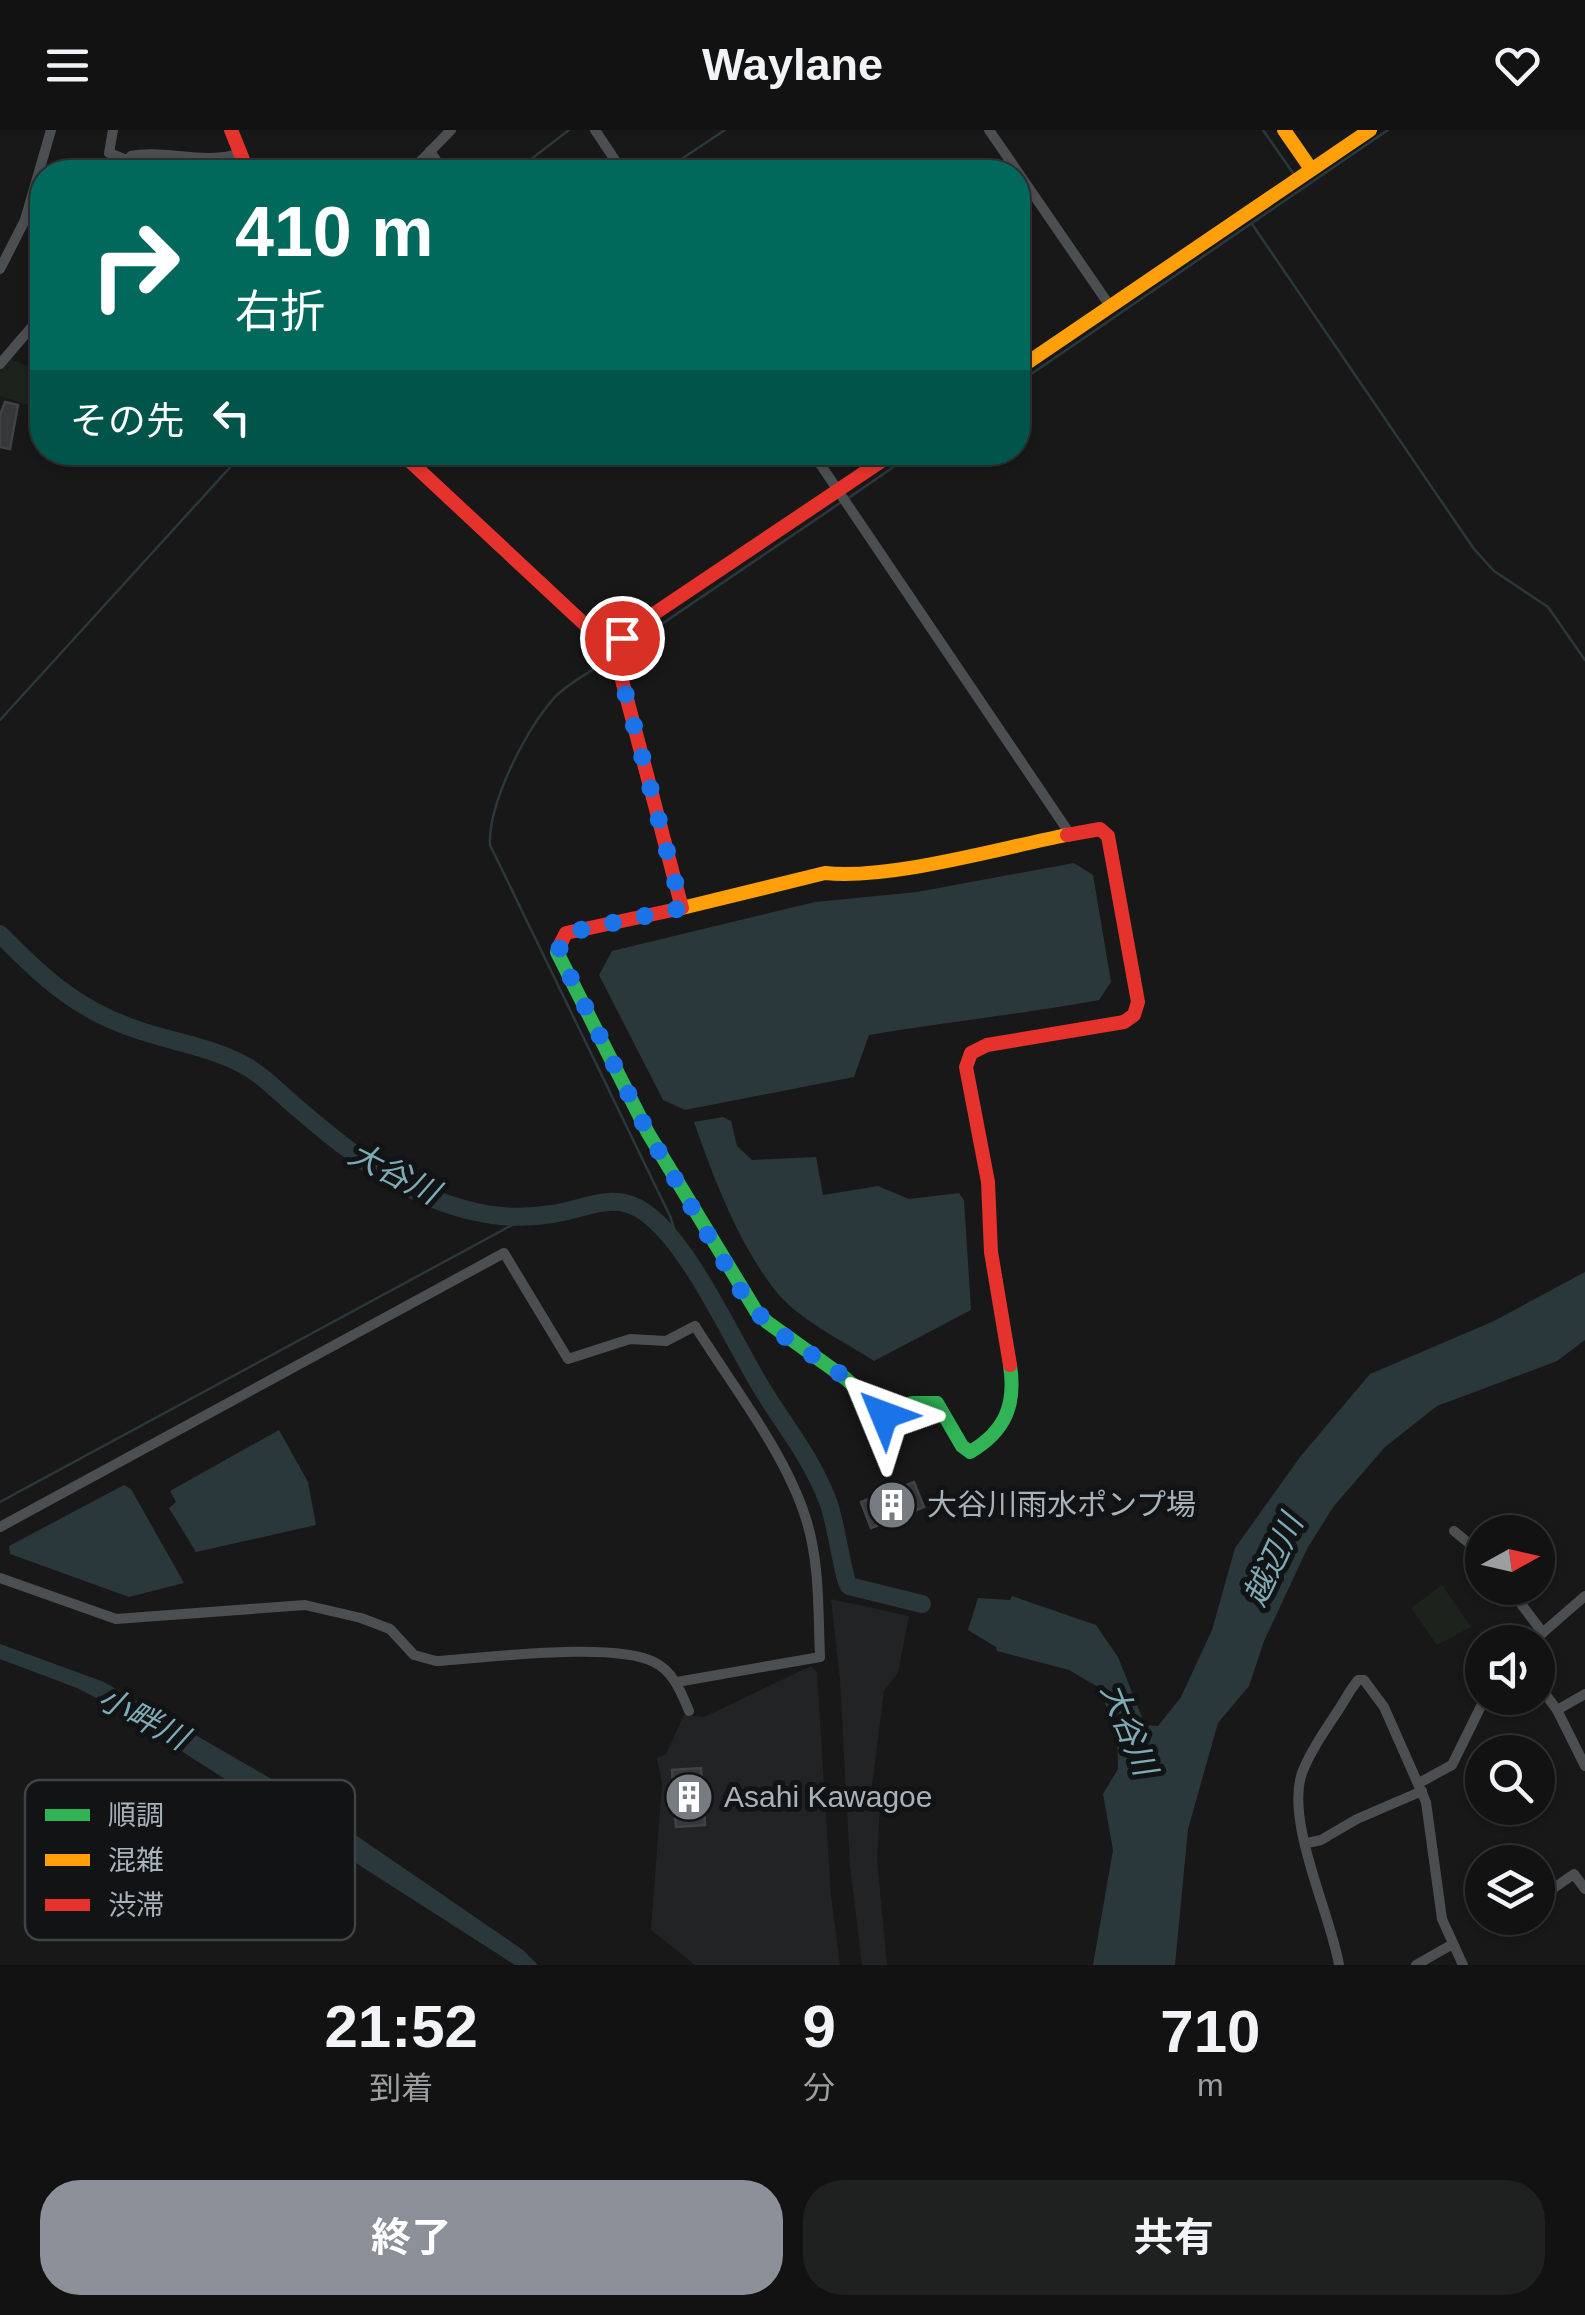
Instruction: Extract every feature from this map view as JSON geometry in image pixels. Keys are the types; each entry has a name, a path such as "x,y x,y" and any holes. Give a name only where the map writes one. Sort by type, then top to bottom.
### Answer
{"street":[{"path":"42,160 51,130"},
{"path":"113,130 108,153 117,160"},
{"path":"230,130 244,160"},
{"path":"421,160 451,130"},
{"path":"594,130 614,160"},
{"path":"989,130 1010,160"},
{"path":"1284,130 1311,169"},
{"path":"1030,361 1370,130"},
{"path":"430,151 436,160"},
{"path":"129,160 140,154 182,158 241,153"},
{"path":"1030,190 1110,306"},
{"path":"0,269 30,203"},
{"path":"25,220 30,221"},
{"path":"0,364 30,329"},
{"path":"414,465 594,634 612,642"},
{"path":"821,465 1070,834"},
{"path":"612,642 876,465"},
{"path":"612,642 682,908"},
{"path":"1100,829 1108,836 1138,1002 1134,1016 1124,1022 986,1045 971,1053 968,1060 989,1193 991,1252 1015,1396 995,1431 970,1452 962,1446 937,1403 912,1403 884,1415 873,1410 862,1392 842,1375 769,1326 744,1296 648,1133 558,952 566,933 682,908 825,873 844,875 898,868 1100,829"},
{"path":"0,1527 504,1253 568,1359 630,1339 666,1341 695,1326 796,1490 808,1522 817,1578 820,1657 677,1682"},
{"path":"1454,1531 1465,1540"},
{"path":"0,1578 116,1619 305,1605 390,1629 414,1655 436,1661 620,1653 654,1662 677,1682 689,1711"},
{"path":"1552,1625 1585,1596"},
{"path":"1522,1605 1537,1625"},
{"path":"1347,1965 1317,1896 1300,1798 1303,1770 1358,1680 1368,1684 1384,1707 1421,1787 1439,1905 1451,1946 1462,1965"},
{"path":"1557,1710 1585,1694"},
{"path":"1555,1707 1581,1746 1585,1766"},
{"path":"1307,1843 1321,1840 1421,1787 1452,1765 1477,1715"},
{"path":"1555,1887 1574,1874 1585,1889"},
{"path":"1336,1946 1339,1965"},
{"path":"1416,1965 1451,1946"}],"shaded area":[{"path":"8,358 30,367 30,406 0,396 0,369"},
{"path":"1442,1585 1470,1625 1437,1645 1411,1608"},
{"path":"831,1599 909,1616 898,1673 884,1691 870,1801 880,1806 877,1860 887,1965 862,1965 850,1866 840,1679"},
{"path":"811,1666 817,1672 831,1896 840,1965 695,1965 651,1930 662,1783 657,1758 666,1754 684,1715 704,1717"}],"water":[{"path":"1074,863 1093,875 1111,982 1099,1000 869,1035 854,1077 685,1110 663,1100 599,975 612,951 815,902 917,892"},
{"path":"723,1117 731,1121 737,1146 752,1160 816,1157 823,1195 878,1186 909,1199 959,1193 964,1200 971,1310 874,1361 795,1310 774,1289 738,1230 694,1122"},
{"name":"越辺川","path":"1585,1272 1585,1340 1557,1361 1437,1406 1385,1447 1334,1506 1308,1547 1264,1641 1249,1686 1218,1723 1188,1829 1175,1965 1093,1965 1113,1850 1103,1794 1118,1769 1117,1731 1098,1687 1069,1670 997,1651 968,1630 978,1598 1010,1600 1012,1596 1096,1625 1118,1657 1145,1725 1158,1726 1181,1697 1212,1630 1235,1548 1300,1457 1370,1374 1494,1321"},
{"path":"279,1430 308,1482 316,1525 196,1552 169,1508 176,1502 170,1491"},
{"path":"124,1485 131,1489 184,1583 129,1597 10,1554 9,1546"},
{"name":"小畔川","path":"0,1644 104,1682 273,1780 227,1780 108,1704 0,1659"},
{"path":"355,1835 523,1950 538,1965 515,1965 355,1862"}],"building":[{"path":"5,402 18,405 10,449 0,447 0,415"},
{"name":"大谷川雨水ポンプ場","path":"914,1482 924,1507 871,1528 861,1502"},
{"name":"Asahi Kawagoe","path":"701,1768 705,1825 676,1827 672,1770"}],"waterway":[{"path":"530,160 569,130"},
{"path":"680,160 725,130"},
{"path":"1263,130 1293,173"},
{"path":"1030,375 1388,130"},
{"path":"1252,224 1474,549 1494,571 1548,607 1585,660"},
{"path":"0,720 232,465"},
{"path":"850,497 896,465"},
{"path":"622,651 843,501"},
{"path":"611,658 560,692 543,712 502,788 490,845 670,1216 680,1247"},
{"name":"大谷川","path":"0,934 43,976 90,1009 127,1026 242,1064 361,1159 427,1196 476,1212 504,1216 543,1215 611,1202 622,1202 646,1213 696,1272 814,1471 830,1508 849,1586 922,1604"},
{"path":"0,1502 527,1217"}],"traffic: fast":[{"path":"560,945 557,952 648,1133 756,1311 767,1322 845,1378 885,1415 912,1403 937,1403 962,1446 970,1452 992,1435 1006,1415 1011,1392 1010,1365"}],"traffic: slow":[{"path":"1284,130 1311,169"},
{"path":"1030,361 1370,130"},
{"path":"682,908 825,873 881,872 945,862 1067,835"}],"traffic: jam":[{"path":"231,130 243,160"},
{"path":"414,465 595,634 612,642 876,465"},
{"path":"560,945 566,933 682,908 612,642"},
{"path":"1010,1365 991,1252 988,1182 966,1067 971,1053 987,1045 1124,1022 1134,1015 1138,1002 1108,836 1100,829 1067,835"}],"place":[{"name":"大谷川雨水ポンプ場","path":"892,1505"},
{"name":"Asahi Kawagoe","path":"689,1797"}],"route":[{"path":"622,638 612,642 682,908 566,933 558,952 648,1133 744,1296 769,1326 842,1375 862,1392 873,1410 884,1415"}]}
